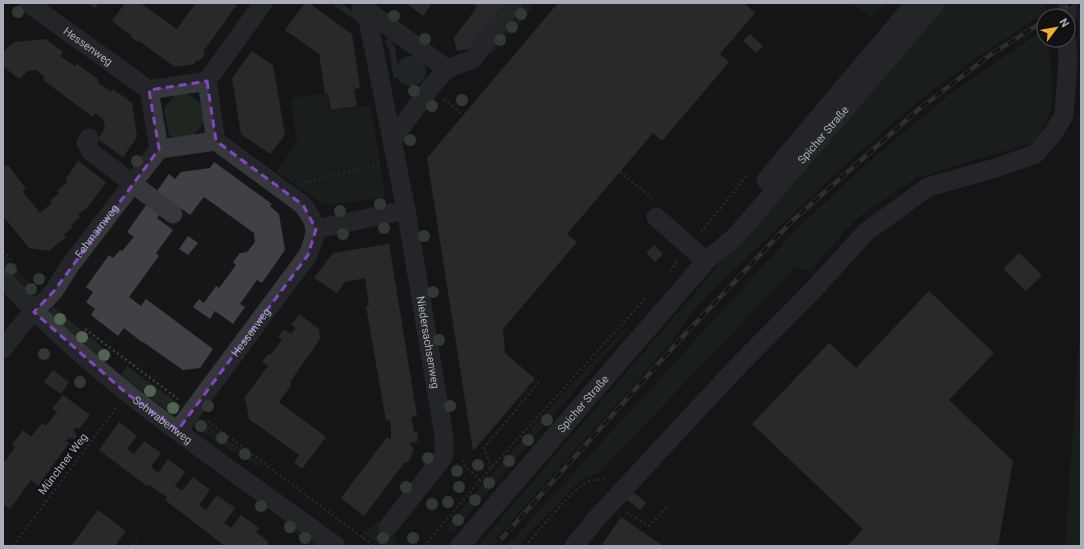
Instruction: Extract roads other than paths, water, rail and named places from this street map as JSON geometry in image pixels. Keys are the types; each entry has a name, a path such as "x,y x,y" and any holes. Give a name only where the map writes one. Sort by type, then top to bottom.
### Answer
{"street":[{"name":"Hessenweg","path":"28,3 149,90"},
{"path":"216,142 207,81 263,3"},
{"path":"392,140 430,88 447,69 473,59 514,3"},
{"name":"Spicher Straße","path":"706,261 726,228 916,3"},
{"name":"Spicher Straße","path":"460,546 706,261 736,236 936,3"},
{"name":"Niedersachsenweg","path":"361,6 447,69"},
{"name":"Niedersachsenweg","path":"361,6 397,160 444,436 444,456 388,527"},
{"path":"574,546 612,502 739,365 814,289 866,232 928,187 996,168 1035,154 1052,135 1064,115 1068,61 1067,48"},
{"path":"207,81 149,90 160,149 216,142 303,206 312,217 316,229 406,210"},
{"path":"89,138 86,143 91,152 173,214"},
{"name":"Fehmarnweg","path":"3,349 54,291 69,267 160,149"},
{"path":"656,209 689,247 706,261"},
{"name":"Hessenweg","path":"178,430 308,255 316,229"},
{"name":"Schwabenweg","path":"3,278 34,312 126,393 336,546"}],"waterway":[{"path":"336,3 363,22"},
{"path":"388,42 392,48 396,75"}],"railway":[{"path":"1065,8 1073,3"},
{"path":"495,546 674,346 792,221 919,109 990,55 1036,26"}]}
